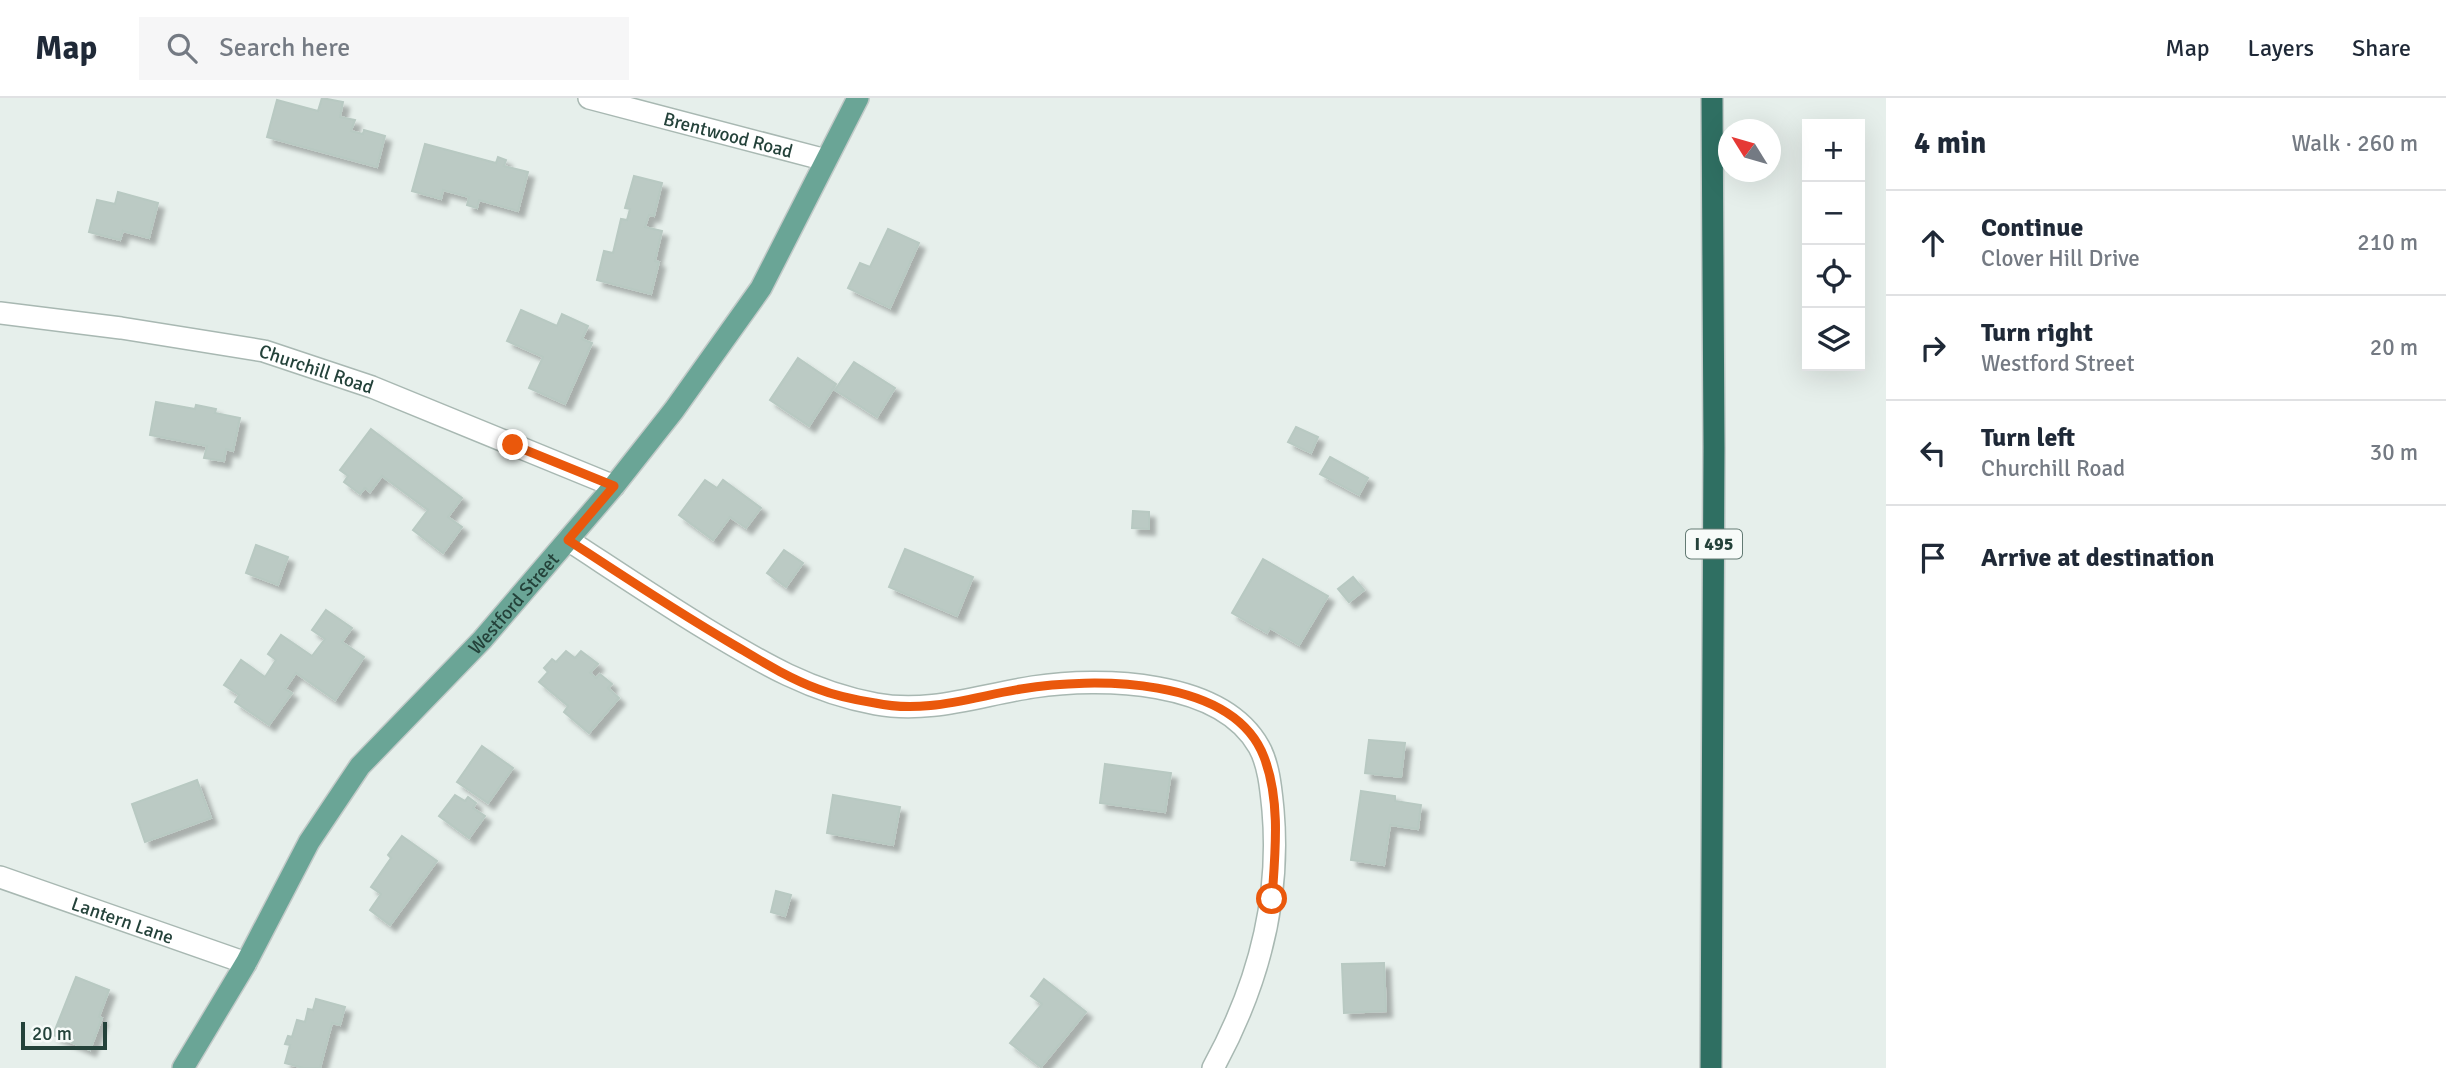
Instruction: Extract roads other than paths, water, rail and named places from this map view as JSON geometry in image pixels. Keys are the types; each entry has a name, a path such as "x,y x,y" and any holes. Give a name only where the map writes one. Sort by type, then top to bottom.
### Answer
{"highway":[{"name":"I 495","path":"1711,1068 1714,461 1712,98"}],"main road":[{"name":"Westford Street","path":"183,1068 246,963 289,877 331,807 360,766 482,640 614,486 674,410 761,288 858,98"}],"street":[{"name":"Brentwood Road","path":"589,98 826,160"},
{"name":"Churchill Road","path":"0,313 121,328 264,351 372,387 614,486"},
{"path":"568,540 679,612 773,668 836,695 878,704 919,707 1054,684 1116,684 1198,697 1228,713 1252,736 1265,759 1272,796 1274,860 1272,899 1256,971 1244,1004 1213,1068"},
{"name":"Lantern Lane","path":"0,877 246,963"}]}
